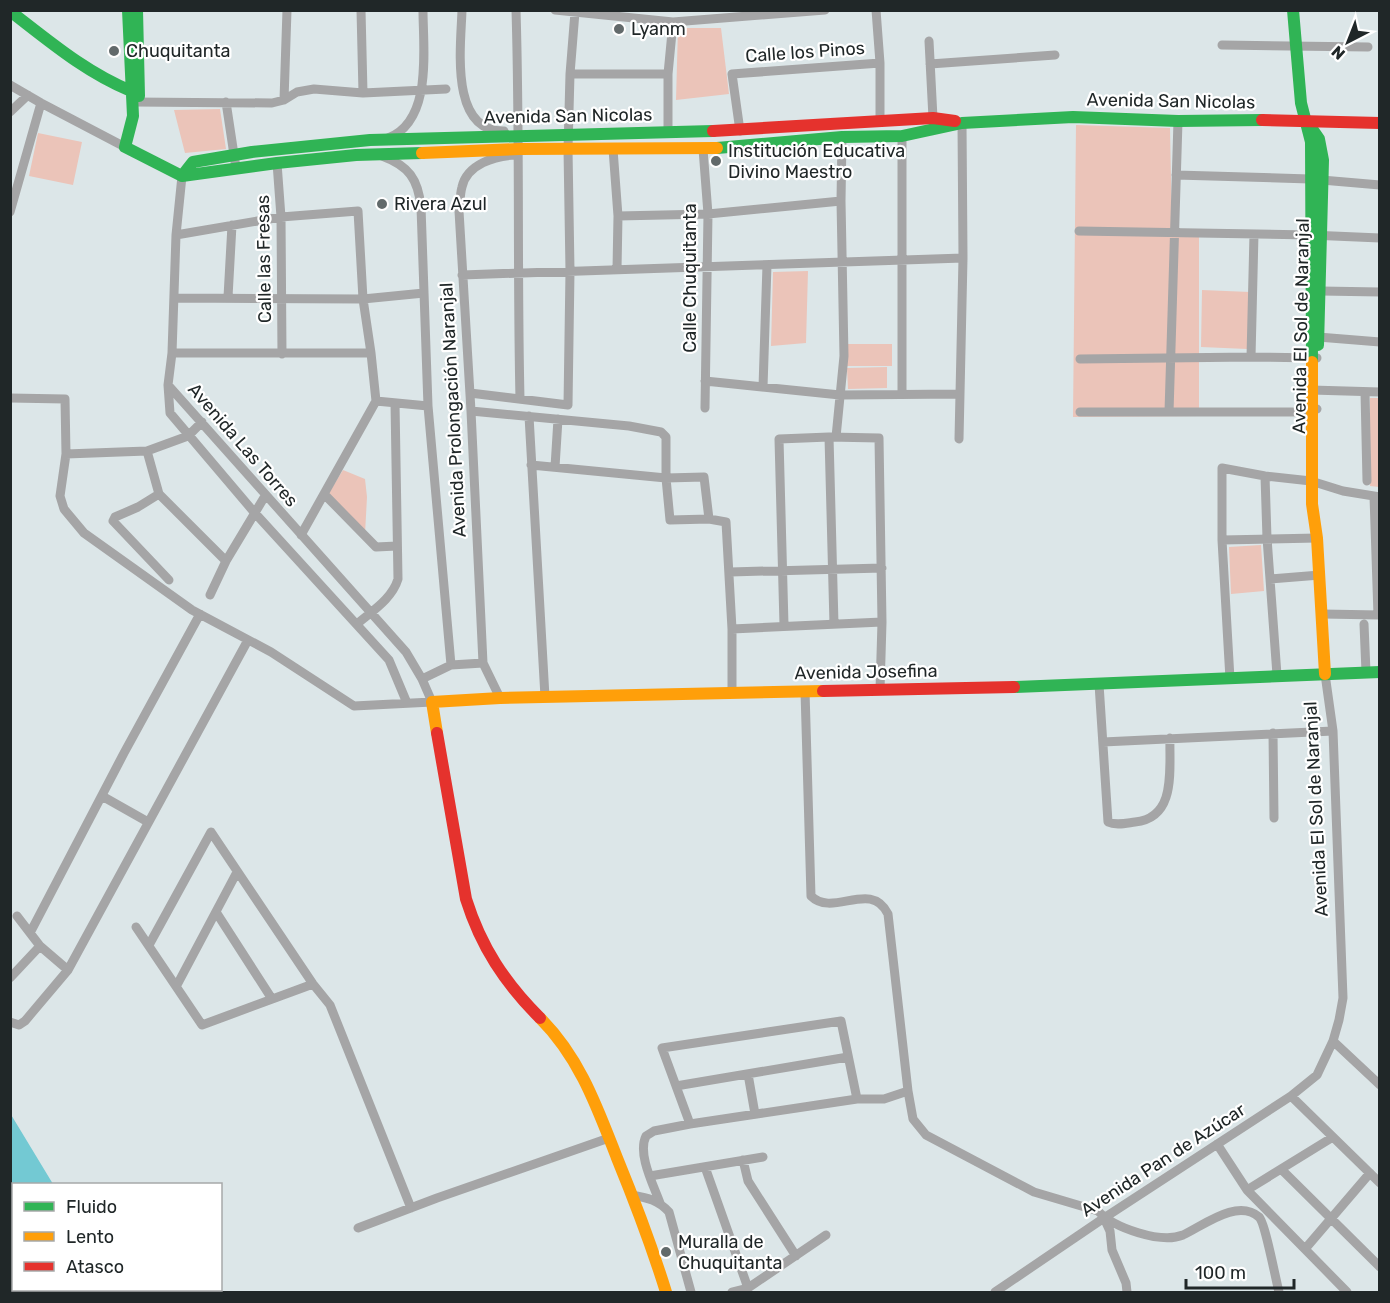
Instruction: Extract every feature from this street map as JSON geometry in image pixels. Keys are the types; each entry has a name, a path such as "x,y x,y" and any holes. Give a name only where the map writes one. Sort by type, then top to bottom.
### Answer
{"street":[{"path":"10,10 90,71 134,98 272,102 284,100 297,92 314,89 363,93 446,89"},
{"path":"128,10 134,98"},
{"path":"129,149 133,128 137,10"},
{"path":"284,100 287,10"},
{"path":"361,10 363,93"},
{"path":"382,140 397,134 408,122 423,90 423,10"},
{"path":"462,10 460,67 466,104 472,116 486,127 498,132 519,133"},
{"path":"516,10 520,399"},
{"path":"555,10 673,22 825,10"},
{"path":"876,10 880,63 880,120"},
{"name":"Avenida El Sol de Naranjal","path":"1293,10 1294,47 1301,103 1311,142 1316,179 1313,358 1315,482 1312,504 1320,575 1325,674 1333,731 1343,998 1340,1020 1333,1041"},
{"path":"470,393 568,405 570,271 568,134 575,12"},
{"path":"668,133 668,74 673,22"},
{"path":"929,41 933,118"},
{"path":"1222,45 1368,47"},
{"path":"930,64 1055,56"},
{"name":"Calle los Pinos","path":"740,130 732,74 880,63"},
{"path":"570,74 668,74"},
{"path":"10,84 41,103 182,176 176,235 168,385"},
{"path":"10,112 28,95"},
{"path":"226,102 236,168"},
{"path":"10,212 41,103"},
{"name":"Avenida San Nicolas","path":"182,176 277,163 377,154 568,149 703,149 842,137 902,136 962,123 1073,117 1178,121 1305,120 1380,123"},
{"name":"Avenida San Nicolas","path":"182,176 193,162 234,154 333,142 519,133 668,133 933,118 962,123"},
{"path":"1169,412 1178,121"},
{"path":"959,439 963,258 962,123"},
{"path":"902,136 902,394"},
{"path":"834,624 833,437 844,356 842,137"},
{"path":"613,149 618,216 617,269"},
{"name":"Calle Chuquitanta","path":"703,149 708,214 705,408"},
{"name":"Avenida Prolongación Naranjal","path":"500,698 483,663 459,211 462,185 469,173 496,157 519,152"},
{"name":"Avenida Prolongación Naranjal","path":"377,154 395,161 409,171 419,188 428,406 451,665"},
{"name":"Calle las Fresas","path":"277,163 281,217 282,354"},
{"path":"1176,175 1316,179 1380,185"},
{"path":"618,216 708,214 841,201"},
{"path":"176,235 281,217 358,211 363,299 376,401 301,534"},
{"path":"228,297 232,225"},
{"path":"1079,231 1380,238"},
{"path":"1251,357 1254,234"},
{"name":"Avenida El Sol de Naranjal","path":"1313,358 1318,337 1321,291 1315,235"},
{"path":"462,275 963,258"},
{"path":"763,387 767,265"},
{"path":"1321,291 1380,292"},
{"path":"174,298 363,299 424,293"},
{"path":"1318,337 1380,342"},
{"path":"171,353 371,353"},
{"path":"1080,359 1313,358"},
{"path":"705,381 840,395 960,394"},
{"name":"Avenida Las Torres","path":"168,385 406,652 432,702"},
{"name":"Avenida Las Torres","path":"168,385 170,413 254,512 389,660 406,703"},
{"path":"1314,390 1380,392"},
{"path":"1365,392 1367,481"},
{"path":"10,398 65,399 66,454 60,495 64,508 76,525 200,614 248,640 68,970 25,1021 19,1025 10,1022"},
{"path":"376,401 428,406"},
{"path":"357,624 394,589 398,579 395,403"},
{"path":"1080,412 1302,412 1313,410"},
{"path":"471,411 629,426 661,432 666,437 666,478 670,520 724,520 728,524 732,693"},
{"path":"529,416 545,697"},
{"path":"555,467 558,419"},
{"path":"66,454 147,451 188,435 202,422"},
{"path":"784,626 779,439 879,438 882,568 880,690"},
{"path":"147,451 159,494 226,561"},
{"path":"531,465 666,478 704,477 709,519"},
{"path":"1230,679 1222,540 1222,468 1315,482 1343,491 1377,497 1379,615 1322,614"},
{"path":"1265,476 1277,675"},
{"path":"159,494 115,517 113,521 169,580"},
{"path":"324,494 376,547 397,546"},
{"path":"210,595 226,561 265,496"},
{"path":"1222,540 1317,538"},
{"path":"730,572 882,568"},
{"path":"1270,579 1320,575"},
{"path":"30,933 200,614"},
{"path":"732,629 882,622"},
{"path":"1364,624 1366,672"},
{"name":"Avenida Josefina","path":"248,640 354,706 500,698 1098,684 1380,672"},
{"path":"422,679 451,665 483,663"},
{"path":"1098,684 1108,822 1116,824 1147,821 1164,805 1168,797 1170,738"},
{"path":"805,691 811,896 824,903 871,898 883,905 888,914 913,1119 926,1135 1034,1192 1098,1211 1110,1231 1112,1250 1126,1283 1127,1293"},
{"path":"432,702 462,879 471,917 489,956 503,978 560,1037 575,1061 595,1101 632,1195 666,1293"},
{"path":"1103,742 1333,731"},
{"path":"1273,733 1274,818"},
{"path":"102,796 148,822"},
{"path":"149,945 211,832 313,984 330,1005 411,1208"},
{"path":"177,985 237,872"},
{"path":"216,912 272,999"},
{"path":"17,916 40,946 68,970"},
{"path":"136,927 202,1025 313,984"},
{"path":"10,978 40,946"},
{"path":"690,1124 662,1048 841,1021 857,1099"},
{"path":"1333,1041 1380,1085"},
{"name":"Avenida Pan de Azúcar","path":"995,1293 1104,1218 1291,1096 1317,1075 1333,1041"},
{"path":"676,1086 848,1057"},
{"path":"748,1074 755,1114"},
{"path":"660,1203 642,1149 646,1137 654,1131 857,1099 884,1099 908,1091"},
{"path":"1291,1096 1380,1183"},
{"path":"1247,1190 1333,1137"},
{"path":"358,1228 609,1138"},
{"path":"1218,1144 1247,1190 1347,1293"},
{"path":"650,1176 763,1157"},
{"path":"743,1160 748,1180 796,1256"},
{"path":"705,1167 748,1288"},
{"path":"1281,1169 1379,1265"},
{"path":"1305,1249 1370,1173"},
{"path":"632,1195 660,1203 669,1212 691,1293"},
{"path":"1104,1218 1139,1233 1166,1237 1182,1235 1207,1220 1221,1215 1247,1212 1259,1217 1264,1226 1279,1293"},
{"path":"732,1293 748,1288 825,1235"}],"shaded area":[{"path":"678,28 721,28 729,94 676,100"},
{"path":"220,109 226,149 185,153 174,110"},
{"path":"1076,125 1170,128 1172,233 1199,235 1199,416 1073,417"},
{"path":"38,133 82,142 73,185 29,176"},
{"path":"808,271 806,343 771,346 773,272"},
{"path":"1202,290 1250,292 1247,349 1201,347"},
{"path":"847,344 892,344 892,366 847,366"},
{"path":"887,367 887,388 848,389 847,368"},
{"path":"1370,398 1379,398 1379,487 1370,486"},
{"path":"343,470 365,479 367,497 365,534 328,494"},
{"path":"1261,545 1264,591 1231,594 1229,547"}],"water":[{"path":"10,1113 52,1183 12,1183 12,1246 10,1245"},
{"path":"44,1291 127,1292 45,1292"}],"traffic: fast":[{"path":"128,10 133,116 125,147 182,176 356,155 422,153"},
{"path":"137,10 139,96"},
{"path":"1293,10 1301,103 1311,142 1312,362"},
{"path":"10,11 98,75 131,91"},
{"path":"717,148 842,137 902,136 962,123 1073,117 1178,121 1262,120"},
{"path":"1310,126 1319,139 1323,160 1318,345"},
{"path":"182,176 193,162 252,152 370,140 713,131"},
{"path":"1014,687 1380,672"}],"traffic: slow":[{"path":"422,153 519,149 717,148"},
{"path":"1312,362 1312,504 1317,538 1325,674"},
{"path":"437,733 432,702 500,698 823,691"},
{"path":"540,1018 566,1050 586,1084 637,1208 666,1292"}],"traffic: jam":[{"path":"713,131 933,118 955,121"},
{"path":"1262,120 1380,123"},
{"path":"823,691 1014,687"},
{"path":"437,733 466,899 472,916 487,949 505,978 540,1018"}],"place":[{"name":"Lyanm","path":"619,29"},
{"name":"Chuquitanta","path":"114,51"},
{"name":"Institución Educativa Divino Maestro","path":"716,161"},
{"name":"Rivera Azul","path":"382,204"},
{"name":"Muralla de Chuquitanta","path":"666,1252"}]}
